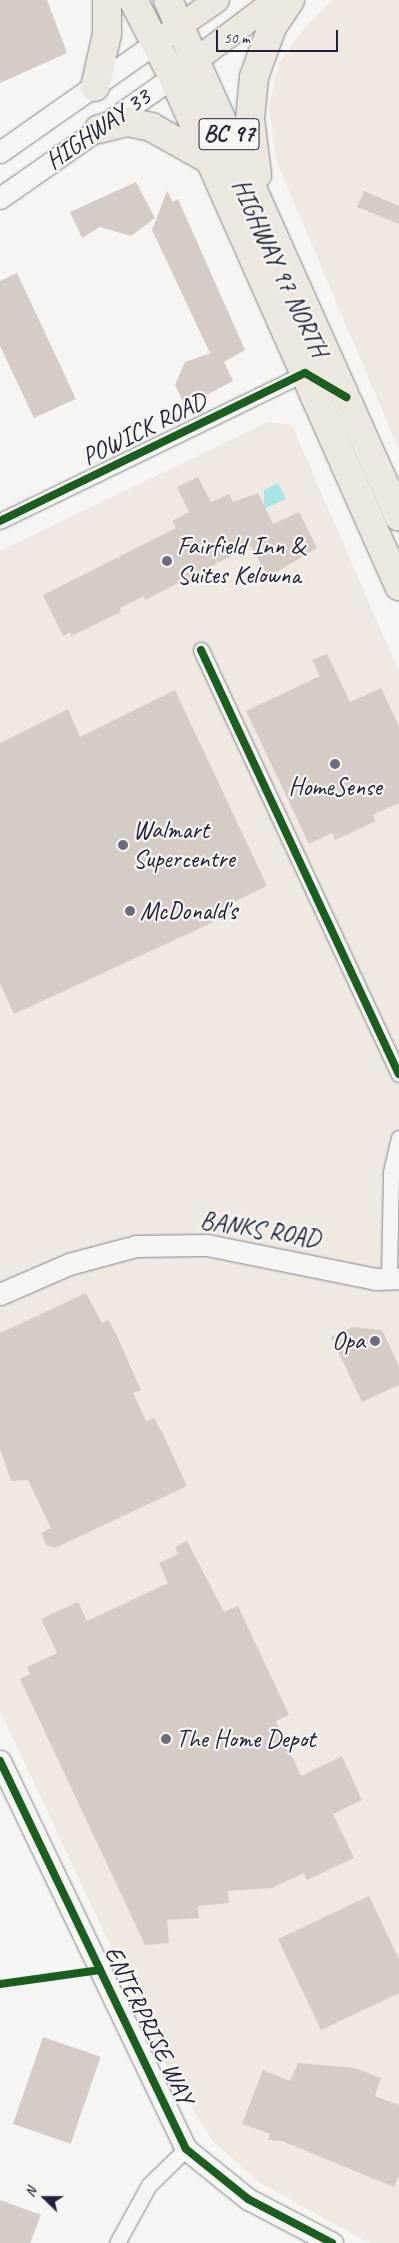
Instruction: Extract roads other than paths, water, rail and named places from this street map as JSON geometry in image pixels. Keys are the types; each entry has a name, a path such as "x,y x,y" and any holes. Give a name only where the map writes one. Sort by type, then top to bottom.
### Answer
{"highway":[{"path":"96,87 107,34 107,0"},
{"name":"HIGHWAY 97 NORTH","path":"133,0 173,77 206,158 306,373 399,586"},
{"name":"HIGHWAY 97 NORTH","path":"168,0 262,206 399,517"},
{"path":"262,206 250,119 254,77 272,27 290,0"},
{"path":"99,129 128,122 151,127 206,158"},
{"path":"306,373 346,397"}],"main road":[{"name":"HIGHWAY 33","path":"155,43 217,0"},
{"name":"HIGHWAY 33","path":"173,77 197,61 276,0"}],"street":[{"name":"HIGHWAY 33","path":"0,152 96,87 155,43"},
{"name":"HIGHWAY 33","path":"0,198 173,77"},
{"name":"POWICK ROAD","path":"0,520 306,373"},
{"path":"201,650 399,1074"},
{"path":"394,1278 391,1172 399,1138"},
{"name":"BANKS ROAD","path":"0,1294 69,1264 136,1246 207,1245 394,1278"},
{"name":"ENTERPRISE WAY","path":"0,1761 186,2149 248,2199 332,2243"},
{"path":"117,2243 149,2185 186,2149"}],"water":[{"path":"278,483 286,499 264,509 264,490"}],"place":[{"name":"Fairfield Inn & Suites Kelowna","path":"167,561"},
{"name":"HomeSense","path":"335,764"},
{"name":"Walmart Supercentre","path":"123,845"},
{"name":"McDonald's","path":"130,911"},
{"name":"Opa","path":"375,1341"},
{"name":"The Home Depot","path":"166,1739"}]}
